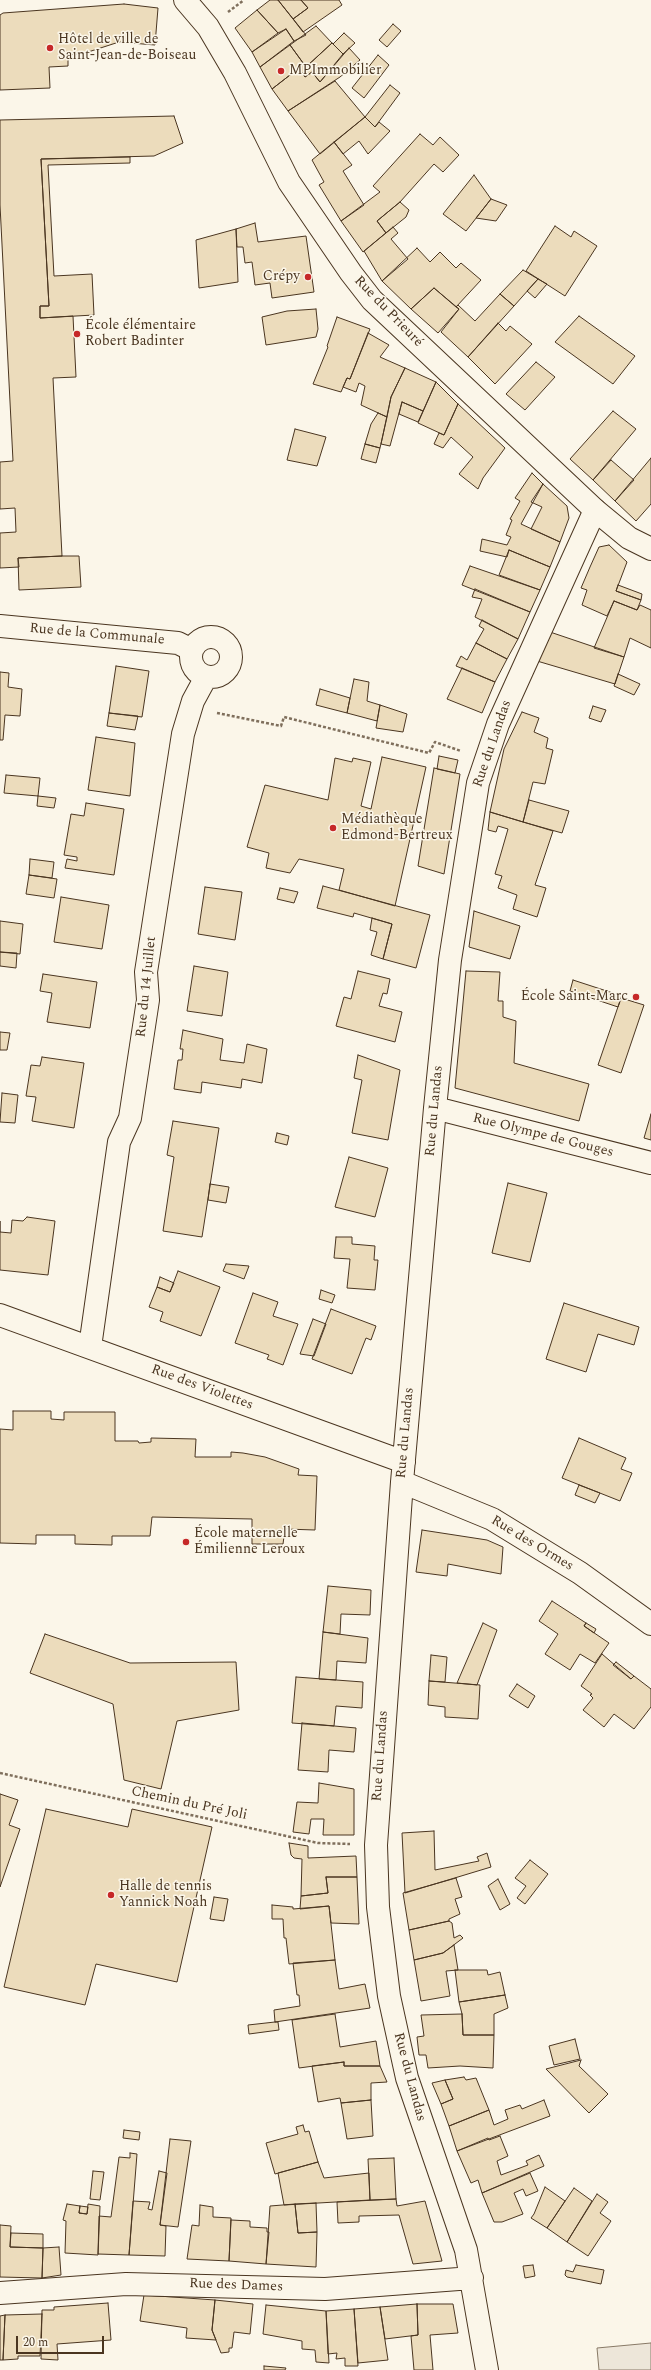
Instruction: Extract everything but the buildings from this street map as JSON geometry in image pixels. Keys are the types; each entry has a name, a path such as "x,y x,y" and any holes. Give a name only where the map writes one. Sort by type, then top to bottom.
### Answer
{"street":[{"name":"Rue du Prieuré","path":"185,0 208,27 235,73 289,182 350,273 398,325 595,510 629,538 651,549"},
{"name":"Rue du Landas","path":"487,2370 466,2250 407,2078 389,1996 378,1907 376,1845 403,1472 435,1108 450,960 478,783 498,724 595,510"},
{"name":"Rue de la Communale","path":"0,626 178,643 192,650"},
{"path":"214,637 225,642 229,648 231,660 225,672 220,676 206,677 200,674 192,663 192,650 200,640 214,637"},
{"name":"Rue du 14 Juillet","path":"90,1347 119,1142 130,1118 148,1000 146,972 183,734 191,708 206,677"},
{"name":"Rue Olympe de Gouges","path":"435,1108 651,1163"},
{"name":"Rue des Violettes","path":"0,1315 90,1347 403,1472"},
{"name":"Rue des Ormes","path":"403,1472 492,1519 580,1573 651,1624"},
{"name":"Rue des Dames","path":"0,2293 126,2284 325,2289 472,2278"}],"path":[{"path":"191,708 281,726 284,717 429,753 435,742 468,753"},
{"name":"Chemin du Pré Joli","path":"0,1773 318,1843 376,1845"}],"shaded area":[{"path":"651,2343 651,2370 599,2370 597,2348"}],"place":[{"name":"Hôtel de ville de Saint-Jean-de-Boiseau","path":"50,48"},
{"name":"MPImmobilier","path":"281,71"},
{"name":"Crépy","path":"308,277"},
{"name":"École élémentaire Robert Badinter","path":"77,334"},
{"name":"Médiathèque Edmond-Bertreux","path":"333,828"},
{"name":"École Saint-Marc","path":"636,997"},
{"name":"École maternelle Émilienne Leroux","path":"186,1542"},
{"name":"Halle de tennis Yannick Noah","path":"111,1895"}]}
